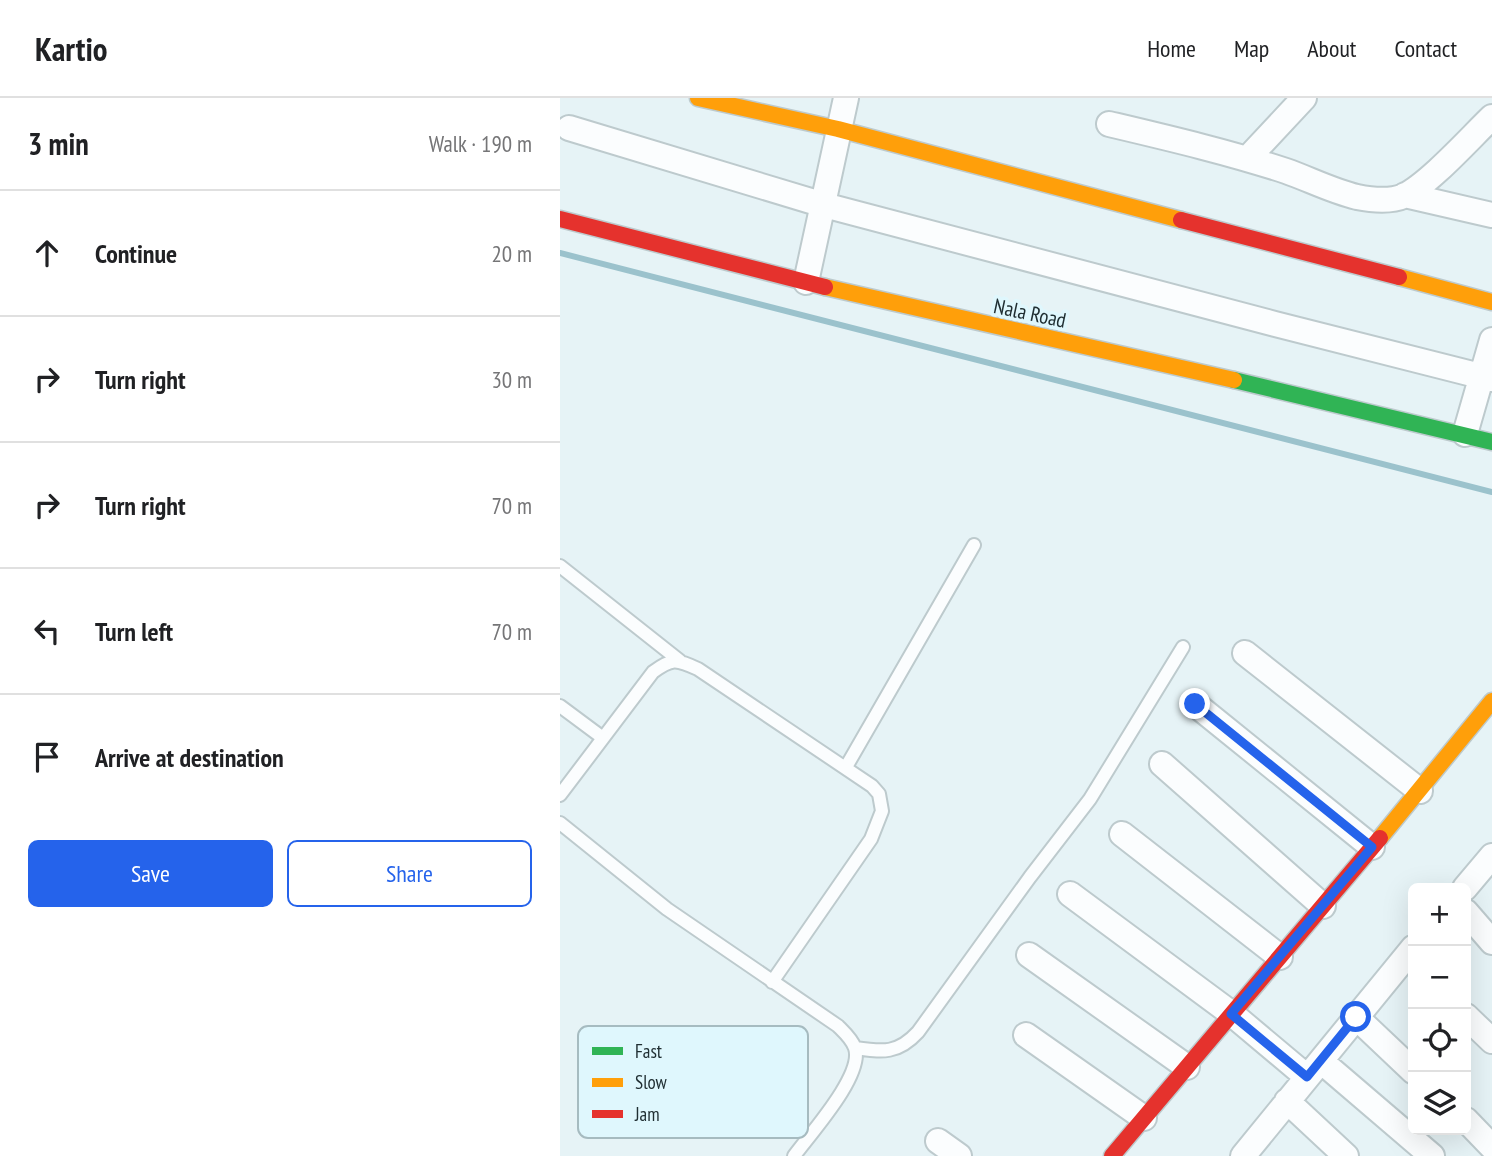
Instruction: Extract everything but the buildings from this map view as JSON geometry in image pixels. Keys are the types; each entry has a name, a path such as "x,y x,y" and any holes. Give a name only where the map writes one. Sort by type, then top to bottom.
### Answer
{"street":[{"path":"698,98 838,130 1492,302"},
{"path":"806,282 846,98"},
{"path":"1247,159 1304,98"},
{"path":"1109,124 1247,159 1355,197 1391,200 1405,195 1440,167 1492,117"},
{"path":"569,128 824,205 1487,377"},
{"path":"1405,195 1492,215"},
{"name":"Nala Road","path":"560,219 958,319 1335,401 1492,442"},
{"path":"1465,434 1487,377 1492,340"},
{"path":"1245,653 1420,791"},
{"path":"1112,1156 1420,791 1492,701"},
{"path":"1195,704 1372,847"},
{"path":"1162,764 1323,906"},
{"path":"1122,834 1280,957"},
{"path":"1469,883 1492,856"},
{"path":"1070,894 1231,1014 1314,1069 1432,1156"},
{"path":"1471,918 1492,942"},
{"path":"1029,955 1187,1067"},
{"path":"1244,1156 1356,1017 1408,961"},
{"path":"1356,1017 1408,1066"},
{"path":"1471,1021 1492,1041"},
{"path":"1027,1035 1144,1118"},
{"path":"1287,1101 1346,1156"},
{"path":"1471,1125 1492,1147"},
{"path":"938,1141 959,1156"}],"lane":[{"path":"846,767 974,545"},
{"path":"560,566 680,661 698,669 846,767 879,794 883,811 871,839 772,982"},
{"path":"855,1048 881,1052 894,1050 907,1044 918,1032 1090,799 1183,647"},
{"path":"560,795 653,672 667,662 680,661"},
{"path":"560,706 603,738"},
{"path":"560,823 667,909 838,1026 855,1048 856,1063 849,1081 808,1136"},
{"path":"793,1156 806,1138"}],"waterway":[{"path":"560,253 1492,492"}],"traffic: fast":[{"path":"1234,380 1492,442"}],"traffic: slow":[{"path":"698,98 838,129 1181,220"},
{"path":"1399,277 1492,302"},
{"path":"825,287 1234,380"},
{"path":"1380,838 1492,701"}],"traffic: jam":[{"path":"560,219 825,287"},
{"path":"1181,220 1399,277"},
{"path":"1112,1156 1380,838"}],"route":[{"path":"1195,704 1372,847 1231,1014 1307,1077 1356,1017"}]}
